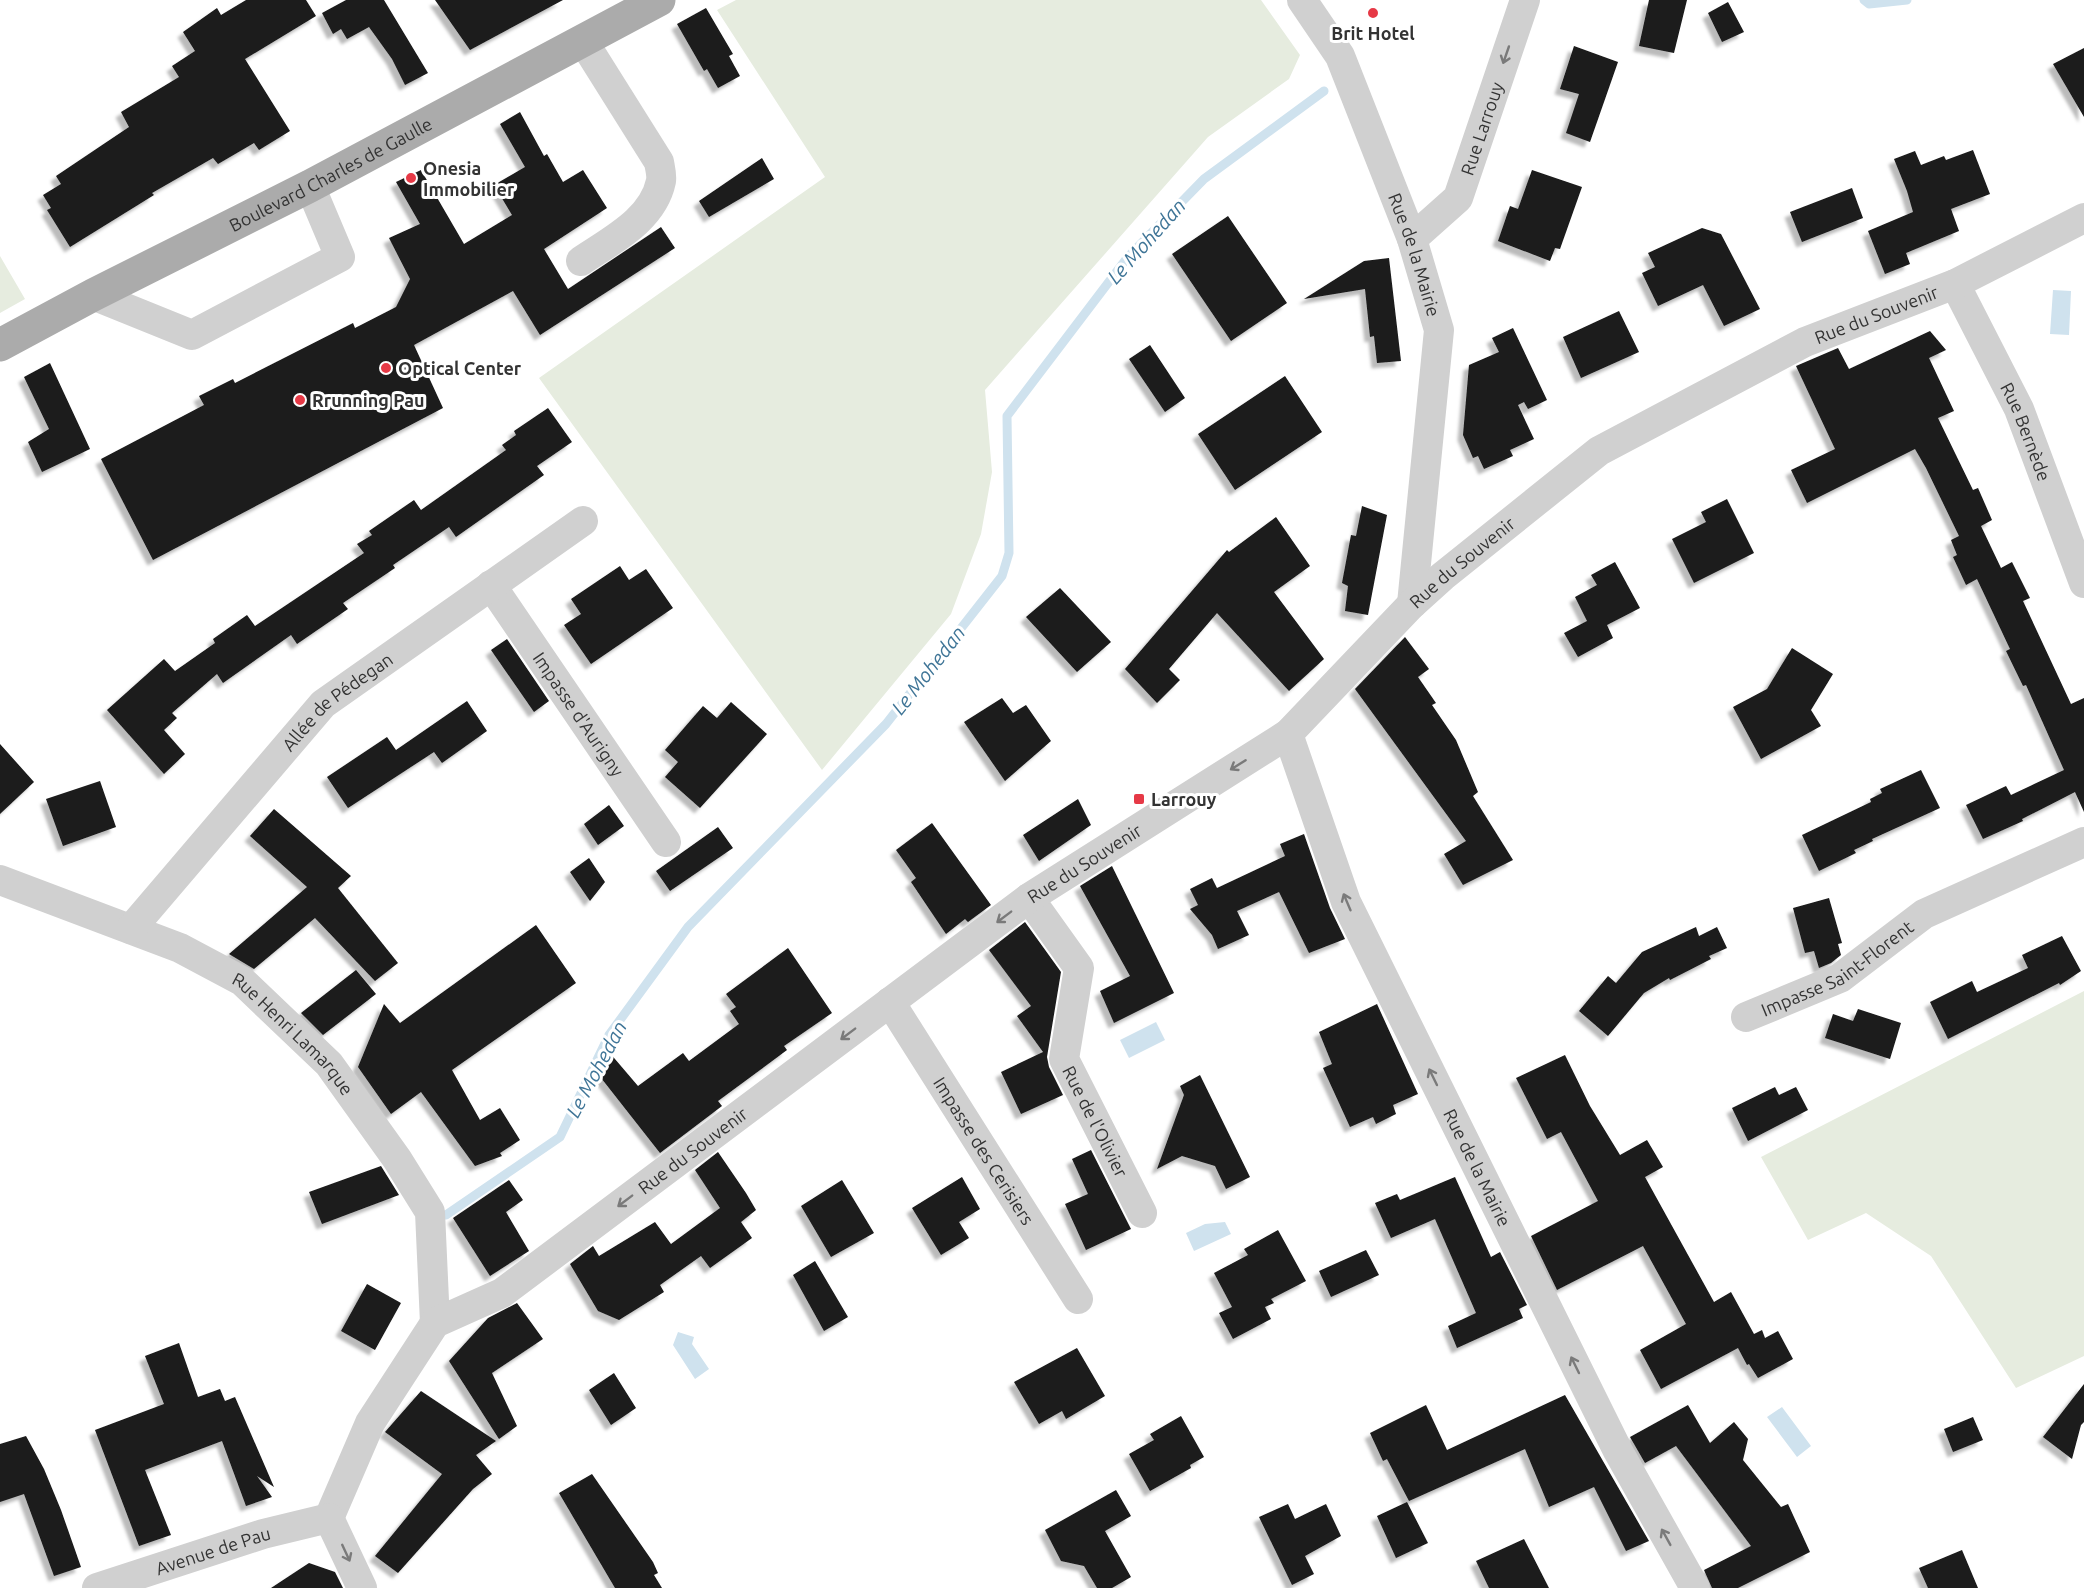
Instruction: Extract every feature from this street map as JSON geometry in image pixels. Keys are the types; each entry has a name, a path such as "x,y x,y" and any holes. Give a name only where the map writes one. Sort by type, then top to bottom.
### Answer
{"main road":[{"name":"Boulevard Charles de Gaulle","path":"0,345 93,295 310,186 659,0"}],"street":[{"name":"Rue de la Mairie","path":"1302,0 1340,56 1412,239 1439,330 1412,604"},
{"name":"Rue Larrouy","path":"1412,239 1458,198 1525,0"},
{"path":"581,261 628,230 652,205 661,179 659,162 584,41"},
{"path":"93,295 192,335 340,258 310,186"},
{"name":"Rue du Souvenir","path":"435,1323 502,1293 1029,898 1288,734 1412,604 1443,576 1599,451 1804,342 1955,284 2084,218"},
{"name":"Rue Bernède","path":"1955,284 2019,409 2084,583"},
{"name":"Allée de Pédegan","path":"131,928 323,704 583,521"},
{"name":"Impasse d'Aurigny","path":"491,585 666,842"},
{"name":"Rue de la Mairie","path":"1288,734 1346,902 1618,1451 1695,1588"},
{"name":"Impasse Saint-Florent","path":"1746,1017 1840,978 1924,914 2084,842"},
{"name":"Rue Henri Lamarque","path":"0,880 180,948 242,981 329,1064 397,1159 430,1212 435,1323"},
{"name":"Rue de l'Olivier","path":"1029,898 1079,968 1064,1059 1142,1213"},
{"name":"Impasse des Cerisiers","path":"890,1002 1078,1299"},
{"path":"362,1588 329,1518 370,1424 435,1323"},
{"name":"Avenue de Pau","path":"97,1588 263,1534 329,1518"}],"shaded area":[{"path":"736,0 1261,0 1300,55 1289,79 1208,137 985,390 992,472 981,534 951,614 822,770 539,378 825,177 717,10"},
{"path":"0,256 25,299 0,313"},
{"path":"2084,991 2084,1356 2016,1388 1931,1256 1866,1213 1808,1240 1761,1157"}],"water":[{"path":"2053,290 2071,291 2069,335 2050,334"},
{"path":"1156,1022 1165,1040 1129,1058 1120,1040"},
{"path":"1225,1222 1231,1234 1194,1251 1186,1233 1205,1224"},
{"path":"678,1332 694,1337 692,1344 709,1369 695,1379 673,1345"},
{"path":"1782,1407 1811,1446 1797,1457 1767,1417"}],"building":[{"path":"246,0 306,0 316,16 245,59 290,131 259,150 254,143 218,164 213,158 152,193 154,195 70,247 47,210 51,208 43,195 61,184 56,176 129,127 121,112 179,77 172,66 195,51 183,32 217,8 221,15"},
{"path":"346,0 384,0 428,73 405,85 392,59 369,27 347,39 341,29 333,34 322,13"},
{"path":"435,0 563,0 470,50"},
{"path":"1649,0 1687,0 1674,53 1639,46"},
{"path":"1728,2 1744,32 1722,42 1708,13"},
{"path":"706,8 733,54 729,56 740,76 718,88 707,69 704,71 677,24"},
{"path":"1574,46 1618,62 1590,142 1566,133 1579,94 1560,89"},
{"path":"2084,48 2084,117 2053,64"},
{"path":"520,112 544,156 547,154 563,182 583,170 607,208 544,249 568,289 661,227 675,248 540,335 513,291 414,345 443,408 153,560 101,459 204,405 199,396 233,379 235,383 353,323 355,328 396,307 410,279 389,238 420,224 396,182 421,170 464,244 512,215 494,185 525,167 500,124"},
{"path":"1973,150 1990,194 1951,209 1959,231 1906,253 1910,264 1885,274 1868,231 1913,212 1894,159 1915,151 1921,165 1944,156 1946,160"},
{"path":"762,158 774,179 709,217 699,201"},
{"path":"1532,170 1582,187 1560,249 1555,248 1550,261 1498,241 1510,206 1518,209"},
{"path":"1852,188 1863,218 1802,242 1790,212"},
{"path":"1228,216 1287,303 1231,341 1172,254"},
{"path":"1702,228 1721,234 1760,309 1724,326 1703,285 1658,306 1642,273 1655,267 1648,253"},
{"path":"1389,258 1401,361 1377,363 1374,336 1370,337 1365,289 1304,299 1364,261"},
{"path":"1619,311 1639,352 1581,378 1563,337"},
{"path":"1513,328 1547,400 1528,409 1524,402 1518,405 1534,439 1510,450 1513,456 1484,469 1478,456 1473,458 1463,435 1469,365 1499,352 1492,338"},
{"path":"1930,331 1946,350 1929,358 1954,411 1938,418 1973,490 1978,488 1992,520 1981,526 2001,568 2012,562 2030,598 2023,601 2071,704 2084,698 2084,812 2075,792 2022,819 2023,821 1983,839 1966,805 2006,786 2011,795 2064,770 2026,685 2023,686 2006,651 2010,649 1977,579 1966,585 1953,557 1957,555 1951,540 1959,536 1926,468 1915,449 1807,503 1791,470 1835,449 1796,366 1838,348 1849,369"},
{"path":"1150,345 1185,398 1165,412 1129,359"},
{"path":"50,363 90,449 42,472 28,442 49,429 24,377"},
{"path":"1285,376 1322,432 1235,490 1198,434"},
{"path":"548,408 572,442 537,466 544,475 456,537 449,527 393,565 395,568 343,603 348,609 297,644 291,635 223,683 217,674 172,713 177,718 164,730 185,754 164,774 107,710 164,659 175,671 215,643 213,639 247,615 255,626 364,553 357,544 372,535 369,531 414,500 421,510 506,450 502,445 516,435 514,431"},
{"path":"1727,499 1754,553 1694,583 1672,539 1706,522 1701,512"},
{"path":"1362,506 1387,515 1368,615 1345,611 1348,586 1342,583 1351,535 1356,536"},
{"path":"1276,517 1310,566 1274,592 1324,659 1289,691 1217,613 1169,669 1180,680 1157,703 1125,669 1227,550 1229,552"},
{"path":"1615,562 1640,608 1607,625 1613,638 1578,657 1564,633 1587,621 1575,597 1597,585 1591,575"},
{"path":"620,566 629,580 646,569 673,608 591,664 564,625 581,614 571,599"},
{"path":"1060,588 1111,642 1077,672 1026,617"},
{"path":"1405,637 1429,669 1418,677 1436,703 1432,705 1456,740 1478,792 1473,796 1513,860 1463,885 1444,854 1466,841 1355,689"},
{"path":"507,639 549,701 534,712 491,650"},
{"path":"1792,648 1833,674 1811,710 1821,726 1761,759 1733,707 1767,689"},
{"path":"1002,698 1013,713 1026,705 1051,741 1005,781 964,722"},
{"path":"467,701 487,731 442,763 434,752 348,808 327,777 387,737 396,750"},
{"path":"731,702 767,734 700,808 665,777 678,762 665,750 703,706 717,718"},
{"path":"0,744 34,782 0,814"},
{"path":"1921,770 1940,808 1872,839 1873,841 1854,850 1856,853 1819,871 1802,835 1871,802 1870,799 1882,793 1880,789"},
{"path":"100,781 116,827 63,846 46,799"},
{"path":"1078,799 1091,825 1039,861 1023,835"},
{"path":"609,805 624,826 598,845 584,824"},
{"path":"274,809 351,876 338,888 398,963 375,981 315,918 254,969 229,954 307,887 250,836"},
{"path":"932,823 991,905 968,922 965,919 946,934 911,882 916,878 896,850"},
{"path":"718,827 733,848 670,891 656,871"},
{"path":"1304,834 1330,908 1345,939 1309,953 1279,892 1237,911 1249,935 1218,949 1212,935 1190,909 1198,905 1190,889 1212,878 1217,888 1285,856 1280,844"},
{"path":"589,858 605,882 590,901 570,872"},
{"path":"1112,866 1174,993 1114,1023 1100,991 1130,976 1080,886"},
{"path":"1829,898 1842,943 1838,944 1841,955 1831,963 1819,968 1814,951 1805,953 1793,908"},
{"path":"1025,922 1061,972 1047,1057 1049,1067 1063,1095 1021,1114 1001,1072 1043,1052 1017,1016 1031,1006 989,950"},
{"path":"536,925 576,983 452,1070 480,1120 500,1108 520,1140 500,1153 502,1156 475,1166 421,1092 391,1114 358,1067 384,1004 400,1023"},
{"path":"1696,927 1699,936 1717,927 1727,948 1709,956 1711,959 1670,980 1669,978 1644,993 1608,1036 1579,1011 1608,976 1616,983 1642,952"},
{"path":"2062,936 2081,971 2060,985 2059,983 1948,1039 1930,1002 1972,981 1977,992 2028,968 2022,955"},
{"path":"788,948 832,1013 784,1046 787,1050 718,1101 722,1106 660,1153 598,1074 609,1052 638,1086 683,1053 689,1061 739,1024 730,1011 736,1007 726,994"},
{"path":"356,970 376,994 323,1035 301,1013"},
{"path":"1377,1004 1418,1094 1393,1105 1396,1114 1376,1124 1373,1117 1350,1127 1323,1068 1332,1064 1319,1032"},
{"path":"1858,1009 1901,1023 1890,1059 1825,1038 1833,1014 1853,1021"},
{"path":"1565,1055 1590,1106 1620,1155 1647,1140 1663,1167 1645,1177 1714,1302 1731,1292 1754,1334 1762,1330 1765,1338 1778,1331 1793,1359 1758,1378 1749,1364 1747,1365 1738,1348 1661,1389 1640,1350 1686,1324 1643,1246 1557,1290 1531,1236 1598,1201 1561,1132 1547,1139 1516,1078"},
{"path":"1200,1075 1250,1177 1226,1189 1215,1166 1182,1156 1157,1169 1184,1095 1180,1086"},
{"path":"1775,1087 1779,1095 1796,1087 1808,1110 1748,1141 1732,1108"},
{"path":"1091,1150 1131,1229 1086,1250 1065,1204 1088,1194 1072,1159"},
{"path":"718,1152 756,1210 741,1222 752,1238 710,1268 701,1256 660,1285 664,1292 619,1320 598,1311 570,1264 593,1246 599,1256 655,1222 671,1244 720,1208 695,1170"},
{"path":"381,1166 399,1195 322,1224 309,1192"},
{"path":"962,1177 980,1209 959,1222 969,1238 941,1255 912,1208"},
{"path":"1455,1177 1491,1257 1500,1252 1527,1305 1519,1309 1523,1318 1457,1348 1448,1326 1476,1313 1435,1219 1391,1238 1375,1203 1397,1194 1400,1200"},
{"path":"509,1180 523,1200 506,1212 529,1251 490,1276 453,1218"},
{"path":"842,1180 874,1233 831,1257 801,1206"},
{"path":"1278,1230 1306,1281 1271,1299 1274,1303 1265,1307 1271,1319 1233,1339 1219,1313 1232,1307 1214,1273 1248,1255 1244,1249"},
{"path":"1366,1250 1379,1275 1331,1297 1319,1271"},
{"path":"815,1261 848,1317 824,1331 793,1275"},
{"path":"367,1284 401,1303 375,1350 341,1331"},
{"path":"517,1303 543,1339 492,1373 517,1426 499,1439 449,1361 488,1318"},
{"path":"179,1343 198,1397 220,1389 225,1401 235,1397 274,1487 257,1476 272,1497 246,1506 222,1441 145,1470 171,1535 139,1546 95,1430 164,1404 145,1356"},
{"path":"1077,1348 1105,1396 1066,1419 1062,1411 1039,1424 1014,1382"},
{"path":"614,1373 636,1408 611,1425 589,1390"},
{"path":"2084,1384 2084,1422 2081,1425 2072,1459 2043,1437"},
{"path":"421,1391 496,1441 476,1455 492,1474 473,1489 398,1573 375,1556 442,1474 385,1432"},
{"path":"1565,1395 1649,1541 1626,1551 1594,1487 1549,1507 1525,1449 1409,1501 1387,1459 1383,1461 1370,1433 1426,1405 1447,1450"},
{"path":"1688,1405 1710,1443 1734,1422 1748,1439 1743,1460 1781,1507 1788,1504 1810,1552 1738,1588 1712,1588 1704,1570 1751,1546 1676,1446 1645,1463 1630,1437"},
{"path":"1181,1416 1204,1457 1190,1465 1191,1468 1150,1491 1129,1454 1154,1440 1150,1434"},
{"path":"1973,1417 1983,1440 1953,1452 1944,1429"},
{"path":"26,1436 44,1469 81,1567 54,1576 24,1494 0,1502 0,1444"},
{"path":"592,1474 653,1562 658,1573 654,1575 662,1588 615,1588 559,1493"},
{"path":"1116,1490 1131,1516 1105,1531 1131,1577 1112,1588 1097,1588 1084,1566 1061,1561 1045,1530"},
{"path":"1407,1502 1428,1543 1396,1558 1377,1516"},
{"path":"1288,1504 1295,1519 1326,1504 1341,1536 1305,1556 1314,1574 1292,1585 1259,1517"},
{"path":"1524,1539 1549,1588 1489,1588 1476,1561"},
{"path":"1962,1550 1978,1588 1928,1588 1919,1568"},
{"path":"309,1563 335,1572 343,1588 271,1588"}],"waterway":[{"name":"Le Mohedan","path":"1864,0 1869,4 1907,0"},
{"name":"Le Mohedan","path":"446,1215 560,1137 609,1035 688,927 886,724 1002,576 1009,553 1007,416 1127,258 1204,179 1324,91"}],"place":[{"name":"Brit Hotel","path":"1373,13"},
{"name":"Onesia Immobilier","path":"411,178"},
{"name":"Optical Center","path":"386,368"},
{"name":"Rrunning Pau","path":"300,400"},
{"name":"Larrouy","path":"1139,799"}]}
